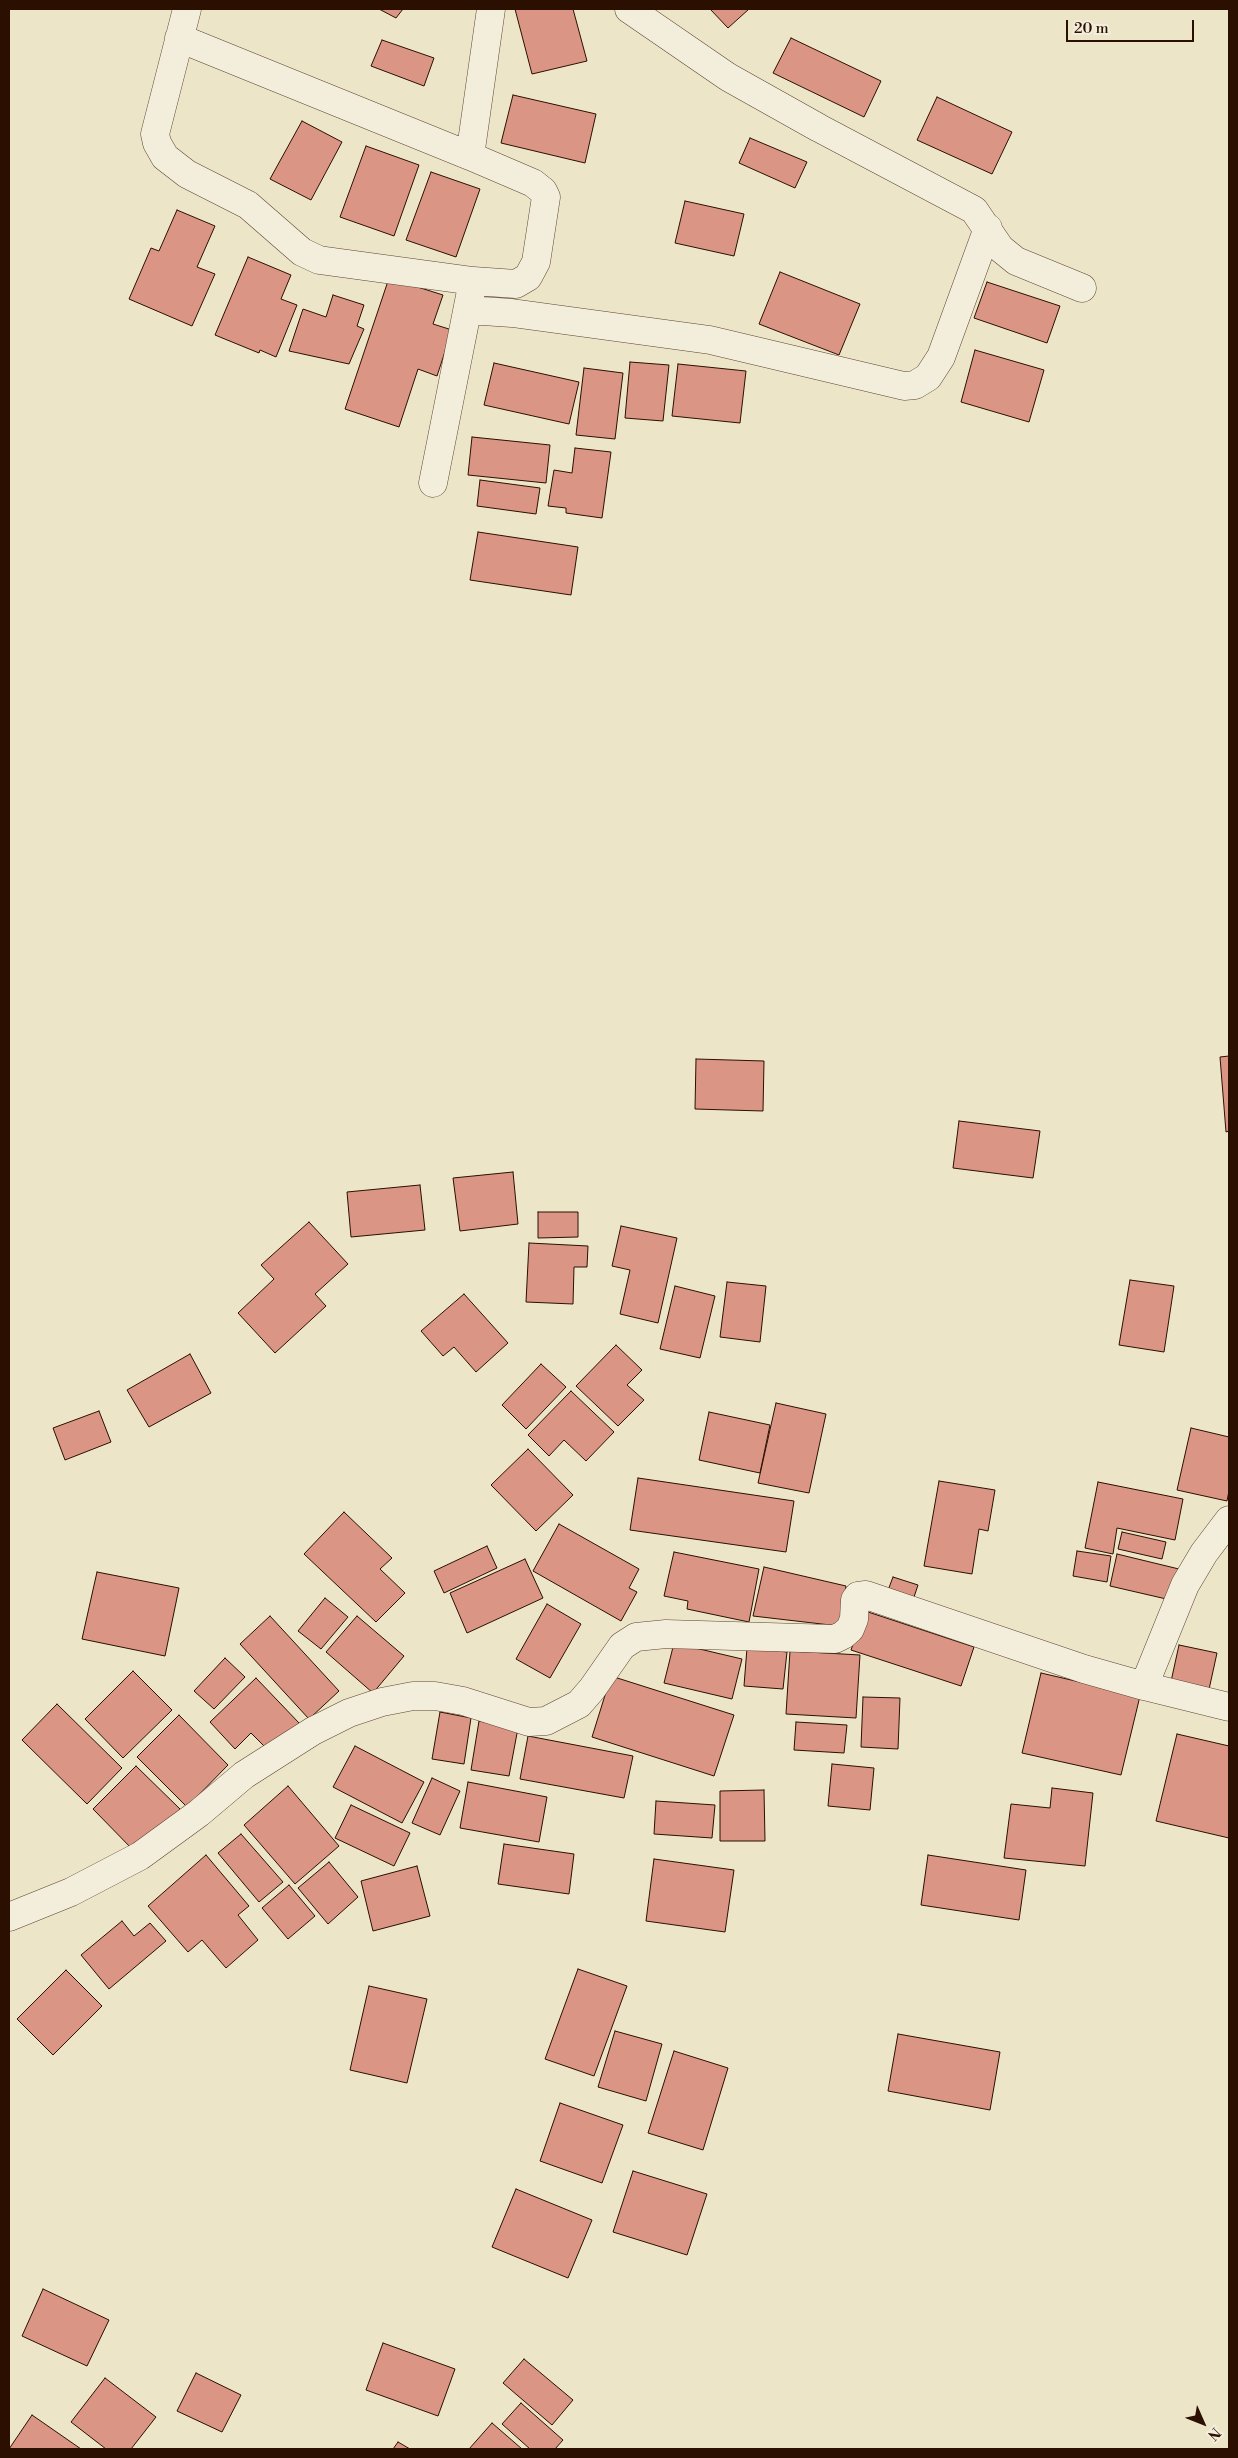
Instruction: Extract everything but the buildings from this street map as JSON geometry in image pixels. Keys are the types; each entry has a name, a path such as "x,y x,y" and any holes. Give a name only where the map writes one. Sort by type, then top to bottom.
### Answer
{"street":[{"path":"179,38 533,183 543,190 546,197 536,262 528,277 516,284 473,281 319,260 302,252 248,205 176,167 160,150 155,134 179,38 187,9"},
{"path":"470,156 491,9"},
{"path":"629,9 728,77 819,128 965,204 980,216 1000,248 1007,255 1082,288"},
{"path":"468,310 512,313 710,340 904,386 914,385 928,377 940,357 988,228"},
{"path":"433,483 473,281"},
{"path":"1144,1686 1185,1585 1204,1553 1229,1520"},
{"path":"9,1917 70,1892 140,1856 199,1813 244,1775 313,1732 349,1713 382,1702 413,1696 435,1696 463,1701 529,1722 546,1721 579,1704 592,1689 622,1646 636,1637 682,1634 835,1639 850,1629 854,1619 855,1600 858,1596 866,1595 1084,1669 1229,1707"}]}
